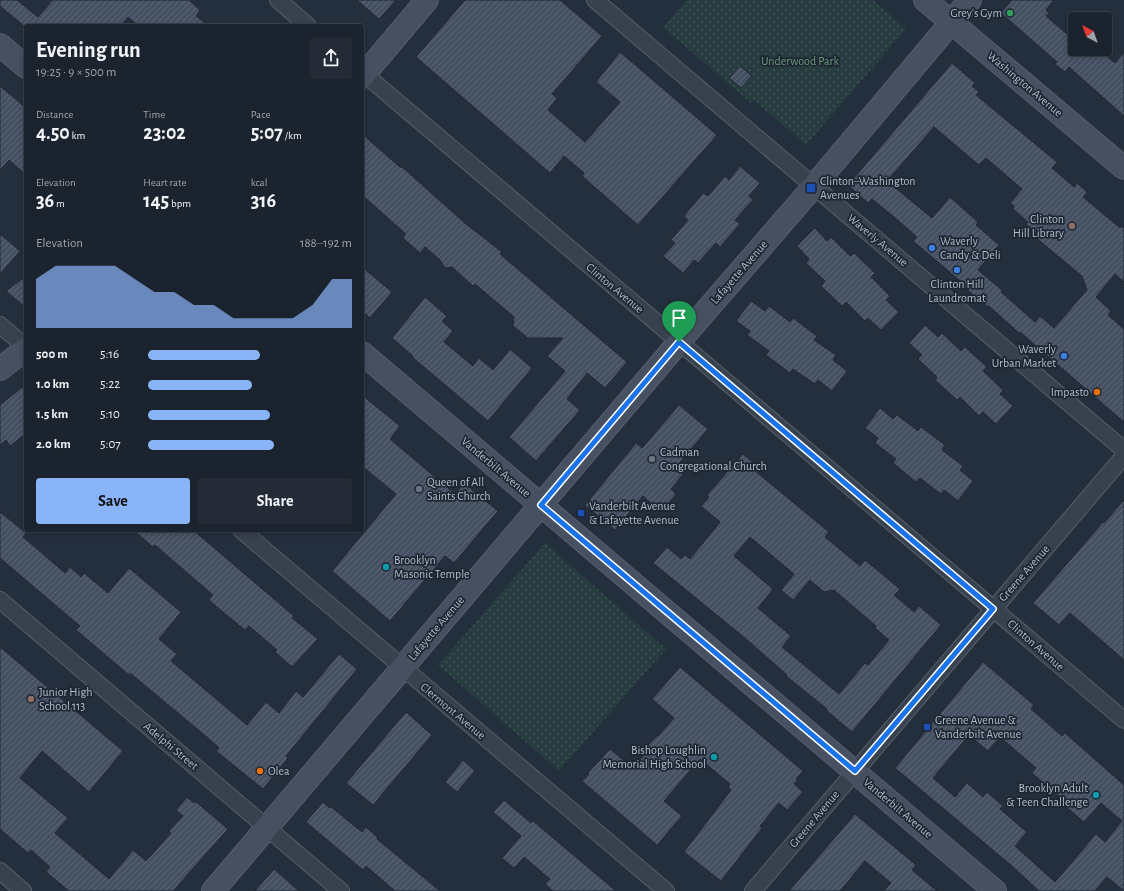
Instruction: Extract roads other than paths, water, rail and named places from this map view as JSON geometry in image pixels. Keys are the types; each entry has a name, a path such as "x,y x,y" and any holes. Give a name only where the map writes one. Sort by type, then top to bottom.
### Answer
{"main road":[{"path":"364,73 428,0"},
{"name":"Washington Avenue","path":"925,0 1124,168"},
{"name":"Lafayette Avenue","path":"213,891 679,342 814,186 970,0"},
{"path":"0,45 24,65"},
{"path":"0,369 24,350"},
{"name":"Vanderbilt Avenue","path":"364,355 995,891"}],"street":[{"path":"278,0 306,24"},
{"name":"Waverly Avenue","path":"595,0 1124,450"},
{"name":"Clinton Avenue","path":"364,75 1124,720"},
{"path":"0,325 24,346"},
{"name":"Greene Avenue","path":"753,891 1124,456"},
{"name":"Clermont Avenue","path":"243,532 666,891"},
{"name":"Adelphi Street","path":"0,600 341,891"},
{"path":"0,871 23,891"}],"place":[{"name":"Grey's Gym","path":"1010,13"},
{"name":"Clinton–Washington Avenues","path":"811,188"},
{"name":"Clinton Hill Library","path":"1072,226"},
{"name":"Waverly Candy & Deli","path":"932,248"},
{"name":"Clinton Hill Laundromat","path":"957,270"},
{"name":"Waverly Urban Market","path":"1064,356"},
{"name":"Impasto","path":"1097,392"},
{"name":"Cadman Congregational Church","path":"652,459"},
{"name":"Queen of All Saints Church","path":"419,489"},
{"name":"Vanderbilt Avenue & Lafayette Avenue","path":"581,513"},
{"name":"Brooklyn Masonic Temple","path":"386,567"},
{"name":"Junior High School 113","path":"31,699"},
{"name":"Greene Avenue & Vanderbilt Avenue","path":"927,727"},
{"name":"Bishop Loughlin Memorial High School","path":"714,757"},
{"name":"Olea","path":"260,771"},
{"name":"Brooklyn Adult & Teen Challenge","path":"1096,795"}],"park label":[{"name":"Underwood Park","path":"800,61"}]}
